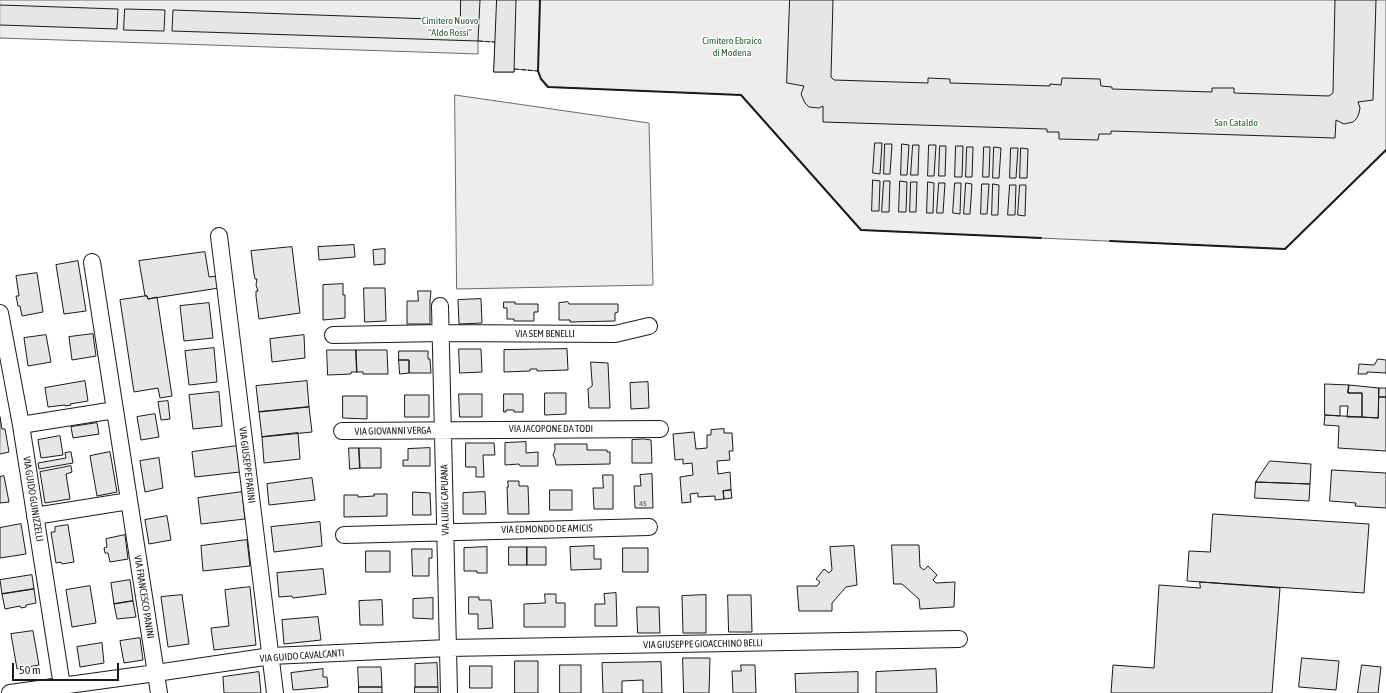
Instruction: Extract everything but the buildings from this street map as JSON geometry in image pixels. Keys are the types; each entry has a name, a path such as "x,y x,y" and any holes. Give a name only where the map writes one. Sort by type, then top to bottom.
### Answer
{"street":[{"name":"VIA GIUSEPPE PARINI","path":"219,236 275,693"},
{"name":"VIA FRANCESCO PANINI","path":"92,262 159,693"},
{"name":"VIA LUIGI CAPUANA","path":"440,306 449,693"},
{"name":"VIA GUIDO GUINIZZELLI","path":"0,313 21,425 62,686"},
{"name":"VIA SEM BENELLI","path":"333,335 440,333 615,334 650,326"},
{"path":"21,425 115,410"},
{"name":"VIA JACOPONE DA TODI","path":"443,430 660,428"},
{"name":"VIA GIOVANNI VERGA","path":"342,431 443,430"},
{"path":"35,516 129,501"},
{"name":"VIA EDMONDO DE AMICIS","path":"344,534 649,527"},
{"name":"VIA GIUSEPPE GIOACCHINO BELLI","path":"448,648 958,639"},
{"name":"VIA GUIDO CAVALCANTI","path":"10,693 271,656 448,648"}],"green space":[{"name":"San Cataldo","path":"0,0 1386,0 1386,150 1285,249 861,230 741,95 548,87 541,79 538,71 514,69 514,72 494,72 495,42 478,41 478,54 0,38"},
{"path":"455,95 649,123 653,285 457,289"}],"fence":[{"path":"478,41 495,42"},
{"path":"514,69 538,71"}],"wall":[{"path":"540,0 538,71 541,79 548,87 741,95 861,230 1041,238"},
{"path":"1110,241 1285,249 1386,150"}],"park label":[{"name":"Cimitero Nuovo “Aldo Rossi”","path":"450,26"},
{"name":"Cimitero Ebraico di Modena","path":"732,46"}]}
